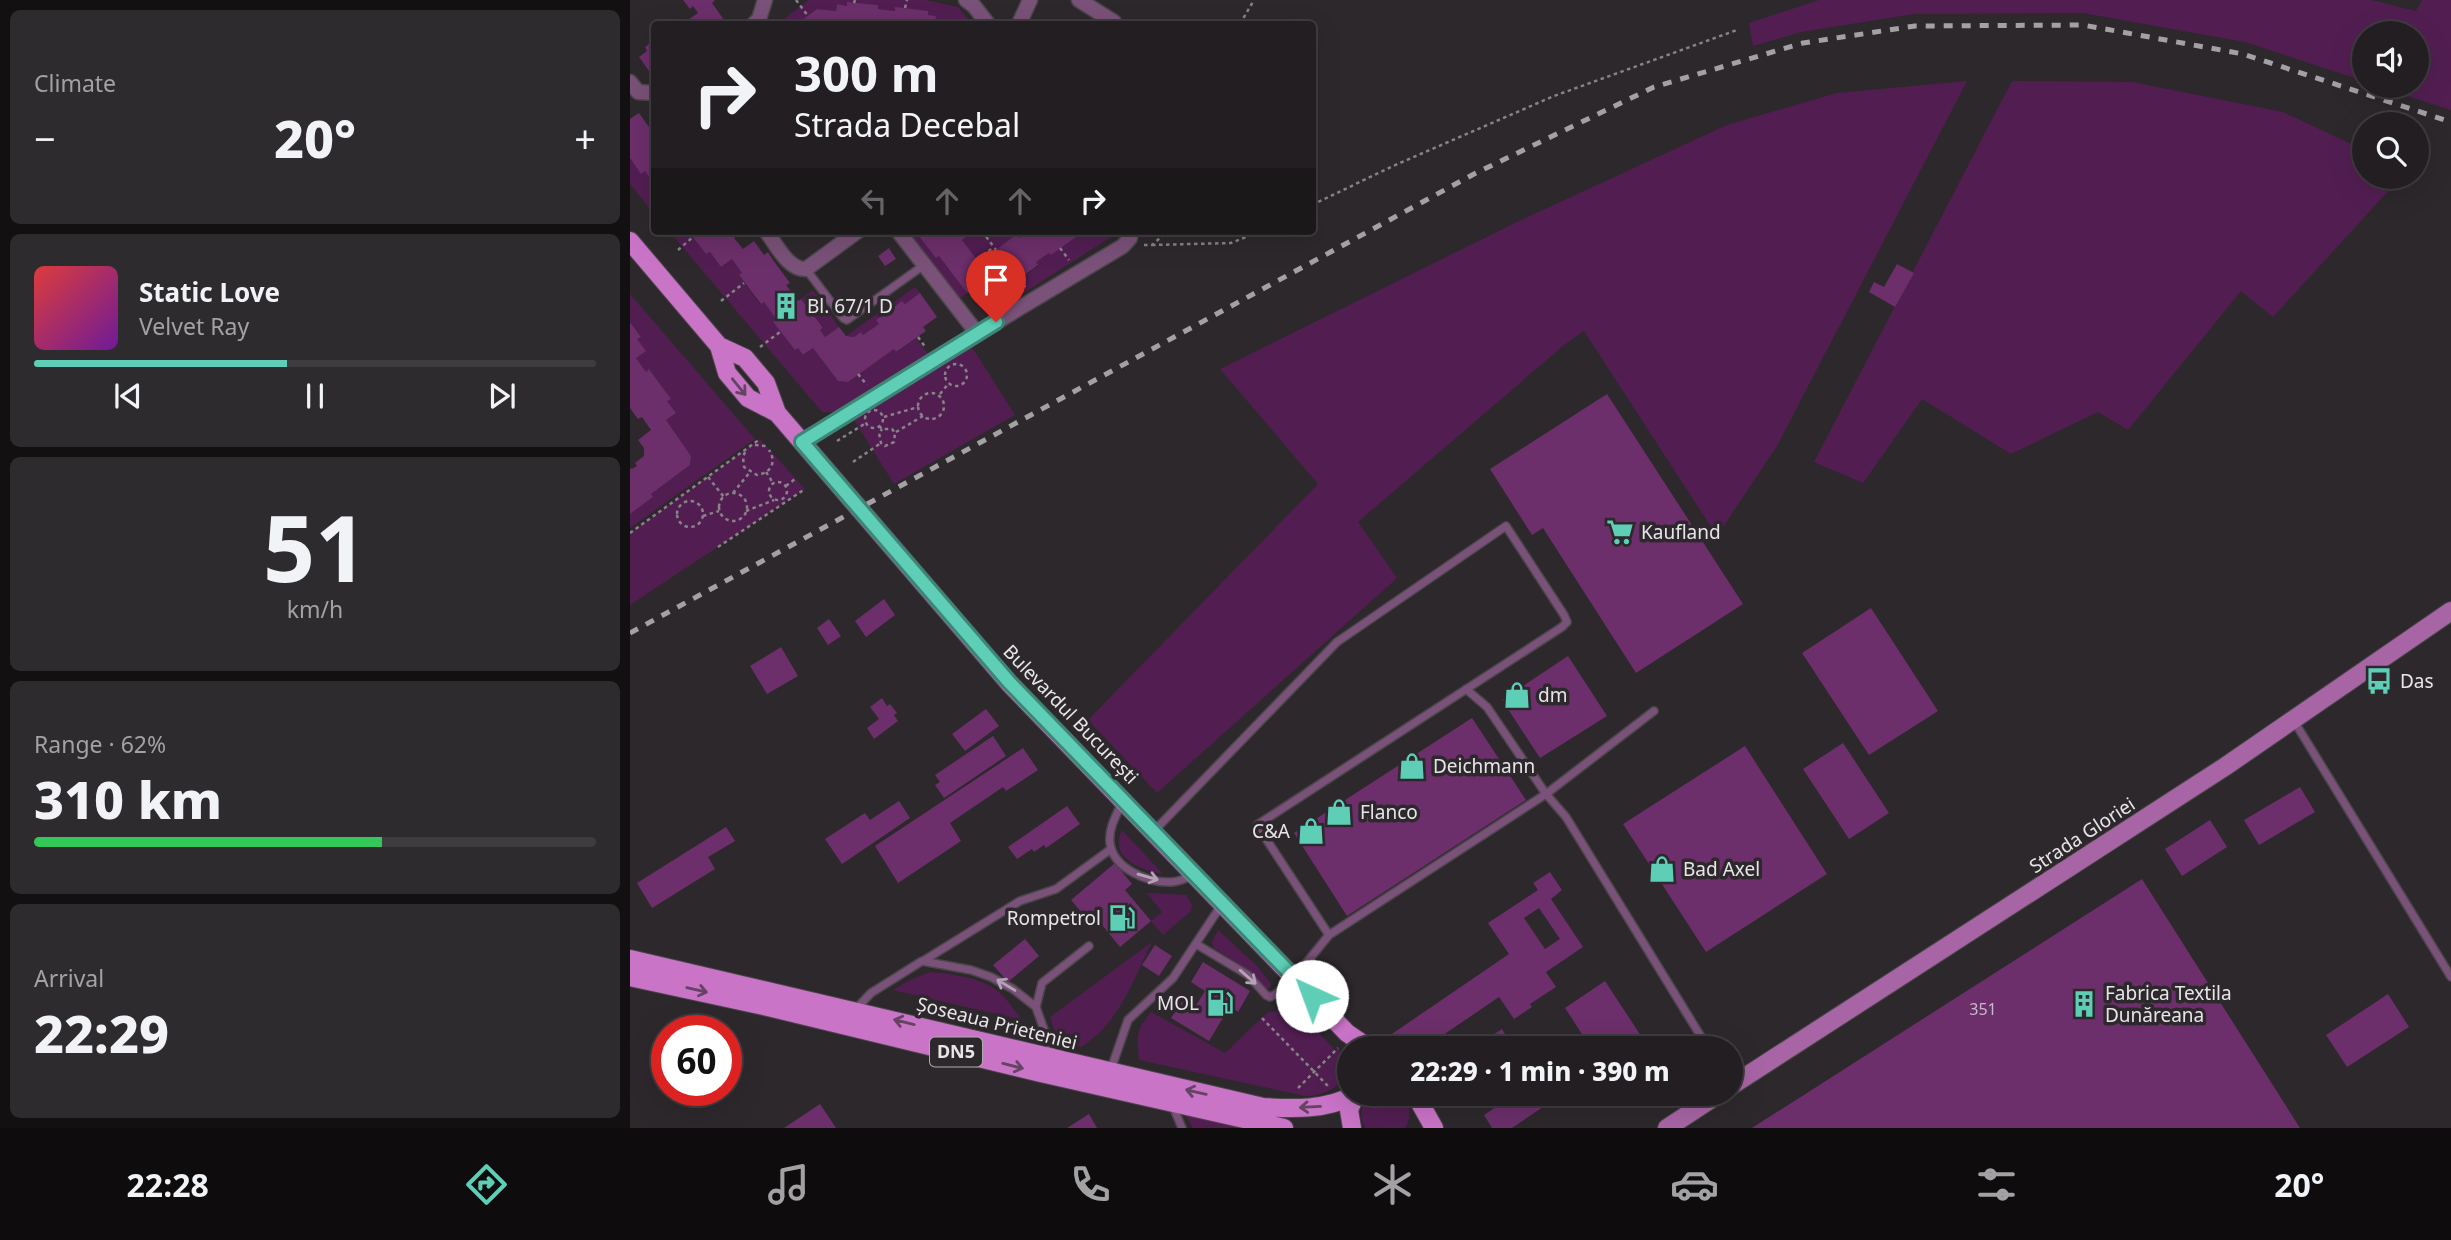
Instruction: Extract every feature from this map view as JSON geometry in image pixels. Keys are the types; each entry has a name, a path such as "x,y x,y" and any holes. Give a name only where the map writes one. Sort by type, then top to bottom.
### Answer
{"main road":[{"name":"Bulevardul București","path":"630,242 719,346 727,373 748,398 777,413 1009,682 1294,978 1340,1036"},
{"name":"Strada Gloriei","path":"1743,1078 2294,721 2451,611"},
{"name":"Șoseaua Prieteniei","path":"630,959 1263,1107 1288,1109 1337,1104"},
{"name":"Șoseaua Prieteniei","path":"630,976 1282,1128"},
{"path":"1351,1106 1352,1128"},
{"path":"1419,1128 1422,1113 1420,1106"},
{"path":"1422,1106 1434,1128"},
{"path":"1667,1128 1701,1106"}],"street":[{"path":"757,21 765,0"},
{"path":"966,0 974,5 986,21"},
{"path":"1021,21 1030,0"},
{"path":"1079,0 1112,21"},
{"path":"630,82 638,92 651,93"},
{"path":"769,235 791,264 799,269 806,269 853,235"},
{"path":"901,235 977,333"},
{"path":"802,442 1123,246 1130,235"}],"lane":[{"path":"806,269 843,318 848,320 925,265"},
{"path":"1153,832 1337,642 1506,526 1567,622 1256,825 1329,935"},
{"path":"1466,689 1487,707 1546,794 1566,817 1701,1036"},
{"path":"1196,944 1248,975 1266,995 1270,997 1276,994 1294,978 1329,935 1546,794 1654,711"},
{"path":"2294,721 2451,976"},
{"path":"1124,800 1111,827 1109,841 1111,849 1126,868 1145,879 1172,882 1195,876"},
{"path":"855,1010 871,993 1020,901 1056,889 1111,849"},
{"path":"1110,1072 1128,1020 1173,978 1223,904"},
{"path":"1055,1059 1037,1007 1042,983 1089,946"},
{"path":"922,961 971,970 991,977 1037,1007"},
{"path":"1171,1103 1179,1126"}],"path":[{"path":"796,0 808,16"},
{"path":"905,8 906,0"},
{"path":"1242,21 1254,0"},
{"path":"1316,203 1393,166 1555,96 1737,30"},
{"path":"977,259 995,248 986,235"},
{"path":"1152,245 1163,235"},
{"path":"1123,246 1231,243 1251,235"},
{"path":"678,250 693,237"},
{"path":"721,301 744,283"},
{"path":"760,347 780,332"},
{"path":"951,365 961,365 967,374 964,383 959,386 949,383 946,379 947,369 951,365"},
{"path":"940,395 949,383"},
{"path":"930,392 940,395 944,404 942,413 933,419 923,416 918,407 921,397 930,392"},
{"path":"883,418 918,407"},
{"path":"866,423 867,413 872,410 881,413 881,443"},
{"path":"895,433 923,416"},
{"path":"866,423 870,427 887,428 895,433"},
{"path":"837,441 866,423"},
{"path":"881,443 885,446 894,442 895,433"},
{"path":"630,533 760,439"},
{"path":"853,462 881,443"},
{"path":"747,449 743,462 750,472 757,475 766,472 773,459 768,448 752,446"},
{"path":"750,472 733,493 720,500 719,510 725,519 740,519 746,512 774,500 784,499 788,490 786,486 783,482 773,483"},
{"path":"766,472 773,483"},
{"path":"708,477 724,497"},
{"path":"786,486 795,479"},
{"path":"773,483 769,492 774,500"},
{"path":"718,547 804,489"},
{"path":"733,493 743,498 747,506 746,512"},
{"path":"678,499 681,504"},
{"path":"703,516 696,503 686,502 678,508 677,518 688,527 698,524 703,516 719,510"},
{"path":"740,519 746,528"},
{"path":"1262,1018 1331,1088"},
{"path":"1298,1088 1337,1051"}],"shaded area":[{"path":"809,0 926,0 958,7 970,21 935,21 936,16 928,15 928,11 895,8 895,11 878,9 878,5 848,2 847,6 837,4 836,11 817,9 801,21 781,21"},
{"path":"1819,0 2371,0 2416,11 2422,0 2451,0 2451,110 2414,98 2429,98 2429,21 2352,21 2352,77 2245,42 2083,13 1914,14 1801,32 1753,46 1749,23"},
{"path":"1967,81 1777,446 1717,536 1584,331 1564,345 1358,522 1397,578 1157,793 1088,720 1318,484 1220,369 1519,221 1727,125 1837,93"},
{"path":"2012,81 2132,82 2283,112 2352,144 2352,189 2390,189 2273,317 2241,291 2128,430 2098,412 2011,454 1922,399 1863,483 1814,462"},
{"path":"630,158 641,173 645,171 651,180 651,210 630,184"},
{"path":"672,235 691,235 706,254 710,252 721,267 732,259 742,273 739,276 760,304 764,302 776,319 773,322 795,350 798,348 804,355 813,348 838,381 848,382 894,349 897,352 916,338 928,354 835,412 822,412"},
{"path":"909,235 920,235 967,293 962,297 955,295"},
{"path":"964,235 1024,235 982,266 962,240 966,237"},
{"path":"1079,235 1112,235 1010,301 999,289 1006,284 1009,287 1038,266 1036,262 1049,253 1051,255"},
{"path":"915,287 920,293 905,304 902,301 876,320 879,324 863,335 861,332 854,337 846,336"},
{"path":"813,290 839,327 825,337 820,330 823,328 801,299"},
{"path":"630,294 755,439 630,528 630,514 653,497 651,494 690,465 691,456 666,420 675,413 667,401 670,398 650,370 646,372 636,358 637,339 641,336 630,322"},
{"path":"972,347 1015,415 894,484 854,420"},
{"path":"760,439 805,489 630,605 630,533"},
{"path":"1122,830 1163,874 1137,866 1123,856 1119,840"},
{"path":"1147,893 1186,895 1192,905 1190,912 1163,935 1151,921 1162,912"},
{"path":"1218,930 1257,966 1271,984 1269,989 1265,988 1252,972 1214,948 1212,942"},
{"path":"1152,942 1124,1000 1106,1026 1081,1047 1058,1040 1050,1017"},
{"path":"930,972 964,977 989,986 1003,996 1022,1020 893,990"},
{"path":"1286,1008 1296,1009 1335,1050 1337,1049 1337,1085 1325,1092 1305,1096 1139,1060 1138,1034 1151,1012 1225,1053 1267,1013"},
{"path":"1363,1106 1408,1106 1409,1119 1405,1128 1365,1128"},
{"path":"1183,1111 1259,1128 1193,1128"}],"building":[{"path":"683,0 715,0 712,3 725,21 686,21 698,13 693,6 690,9"},
{"path":"847,2 878,5 878,9 895,11 895,7 928,11 928,15 936,16 935,21 801,21 817,9 836,11 837,4 847,6"},
{"path":"651,42 651,74 639,57 647,51 645,47"},
{"path":"639,113 649,127 651,125 651,180 645,171 641,174 630,158 630,119"},
{"name":"Bl. 67/1 D","path":"691,235 738,235 734,238 743,249 754,241 764,255 768,252 790,283 786,285 798,301 801,299 823,328 820,330 825,337 839,327 846,336 854,337 861,332 863,335 879,324 876,320 902,301 905,304 920,293 937,317 923,327 926,331 896,352 894,349 848,382 838,381 813,348 803,355 798,348 795,350 773,322 776,319 764,302 761,304 739,275 742,273 732,259 721,267 710,252 706,254"},
{"path":"918,235 964,235 966,237 962,240 982,266 989,261 986,257 1016,235 1019,238 1023,235 1079,235 1036,262 1038,265 1008,287 1006,284 999,289 989,276 967,293 939,256 936,258"},
{"path":"889,248 896,259 885,266 878,256"},
{"path":"1897,264 1914,273 1895,307 1869,292 1874,282 1884,287"},
{"path":"630,322 641,337 637,339 646,351 636,358 646,372 649,369 671,399 667,401 676,413 666,420 691,456 690,465 651,494 653,497 630,514 630,468 637,466 635,463 644,456 644,448 638,440 651,430 642,417 638,419 630,408"},
{"name":"Kaufland","path":"1607,394 1743,604 1636,673 1543,528 1532,535 1490,469"},
{"path":"884,599 895,615 866,637 855,621"},
{"path":"1871,608 1938,711 1869,755 1802,653"},
{"path":"829,619 841,636 828,645 817,628"},
{"path":"781,647 798,676 767,694 750,666"},
{"path":"1568,656 1607,716 1540,758 1502,700"},
{"path":"882,698 887,706 890,704 897,713 894,715 898,721 874,739 867,728 879,719 870,707"},
{"path":"986,709 999,726 965,751 952,734"},
{"path":"1472,718 1526,800 1347,916 1294,833"},
{"path":"993,736 1006,756 944,798 935,785 940,782 935,775"},
{"path":"1843,743 1889,813 1849,839 1803,769"},
{"path":"1745,746 1827,874 1706,952 1623,824"},
{"path":"1023,748 1038,770 1006,791 1003,787 950,823 961,841 898,883 875,846"},
{"path":"2300,787 2315,812 2259,845 2244,820"},
{"path":"899,801 910,818 842,864 825,839 865,813 870,820"},
{"path":"1067,806 1080,824 1046,848 1044,845 1034,852 1032,849 1017,859 1008,847"},
{"path":"2210,820 2227,847 2182,876 2165,849"},
{"path":"726,827 735,841 708,857 715,869 652,908 637,883"},
{"path":"1115,863 1132,884 1125,890 1151,921 1120,947 1094,915 1088,920 1071,900"},
{"path":"1550,872 1562,890 1551,899 1583,947 1546,972 1556,987 1530,1004 1532,1007 1514,1019 1499,997 1442,1036 1389,1036 1509,954 1488,923 1538,890 1533,883","holes":["1539,908 1560,939 1545,949 1524,918"]},
{"name":"Fabrica Textila Dunăreana","path":"2142,879 2300,1128 1752,1128"},
{"path":"1025,939 1039,956 1008,982 993,965"},
{"path":"1155,945 1172,956 1159,976 1142,965"},
{"name":"MOL","path":"1203,962 1250,991 1238,1012 1230,1006 1209,1041 1171,1018 1183,1000 1195,1007 1205,991 1191,982"},
{"path":"1605,981 1641,1036 1583,1036 1565,1008"},
{"path":"2388,994 2409,1027 2347,1067 2326,1035"},
{"path":"1502,1029 1506,1036 1491,1036"},
{"path":"820,1104 836,1128 784,1128"},
{"path":"1497,1106 1543,1107 1512,1128 1492,1128 1484,1115"},
{"path":"1089,1114 1097,1128 1067,1128"}],"railway":[{"path":"630,633 1474,174 1654,87 1803,43 1915,26 2083,25 2243,54 2451,122"}],"place":[{"name":"Bl. 67/1 D","path":"786,306"},
{"name":"Kaufland","path":"1620,532"},
{"name":"Das","path":"2379,681"},
{"name":"dm","path":"1517,695"},
{"name":"Deichmann","path":"1412,766"},
{"name":"Flanco","path":"1339,812"},
{"name":"C&A","path":"1311,831"},
{"name":"Bad Axel","path":"1662,869"},
{"name":"Rompetrol","path":"1122,918"},
{"name":"MOL","path":"1220,1003"},
{"name":"Fabrica Textila Dunăreana","path":"2084,1004"}],"route":[{"path":"996,322 802,442 1009,682 1312,996"}]}
